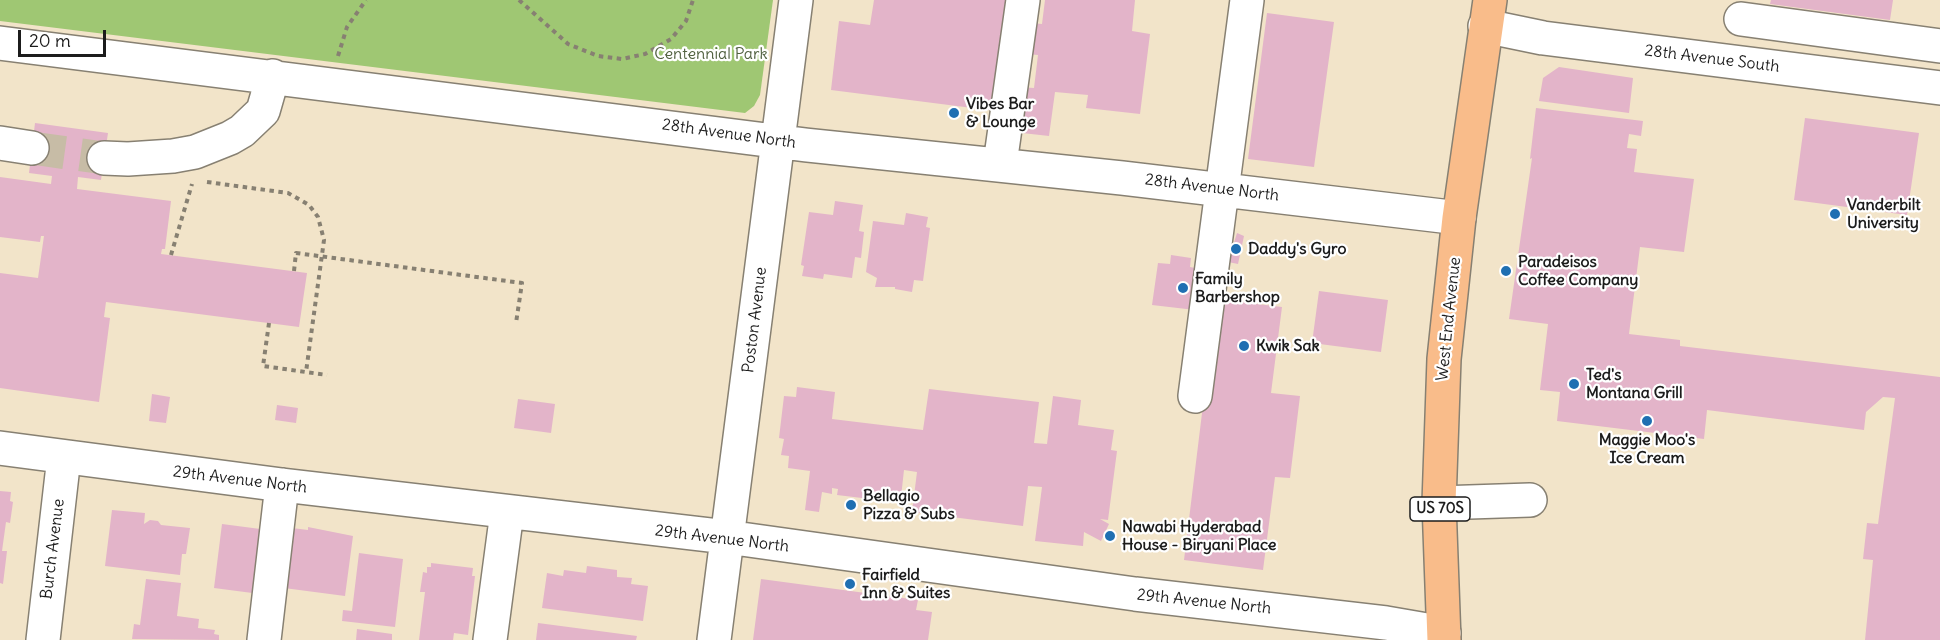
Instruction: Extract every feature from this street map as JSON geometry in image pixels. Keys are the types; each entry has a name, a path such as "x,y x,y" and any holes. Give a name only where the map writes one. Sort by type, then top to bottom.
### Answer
{"main road":[{"name":"West End Avenue","path":"1444,636 1439,503 1444,359 1487,13"}],"street":[{"name":"Poston Avenue","path":"714,640 796,0"},
{"path":"1000,164 1023,0"},
{"path":"1196,396 1247,0"},
{"name":"28th Avenue South","path":"1487,13 1543,38 1940,88"},
{"path":"1741,19 1940,46"},
{"name":"28th Avenue North","path":"0,43 778,140 1223,189 1460,218"},
{"path":"104,158 174,156 214,145 242,131 263,111 273,76"},
{"path":"0,143 32,148"},
{"name":"29th Avenue North","path":"0,448 282,485 727,537 1135,594 1386,623 1444,636"},
{"name":"Burch Avenue","path":"43,640 64,457"},
{"path":"264,640 282,485"},
{"path":"1439,503 1530,500"},
{"path":"490,640 507,512"}],"path":[{"path":"331,83 347,27 366,0"},
{"path":"519,0 568,44 598,56 622,59 645,54 671,39 686,21 693,0"},
{"path":"171,255 193,180 180,176 174,156"},
{"path":"204,182 288,193 302,200 314,211 321,224 324,240 306,372"},
{"path":"294,271 296,253 522,283 516,323"},
{"path":"269,323 263,366 327,375"}],"green space":[{"name":"Centennial Park","path":"0,0 773,0 760,95 754,106 745,113 0,21"}],"building":[{"path":"874,0 1013,0 1004,112 831,90 839,21 870,25"},
{"path":"1045,0 1135,0 1132,31 1150,34 1140,114 1086,108 1088,95 1055,92 1049,136 1013,132 1019,87 1034,88 1038,55 1027,54 1031,23 1042,24"},
{"path":"1771,0 1893,0 1890,20 1770,4"},
{"path":"1267,13 1334,22 1314,167 1248,159"},
{"path":"1559,67 1633,78 1629,113 1539,101 1543,78"},
{"path":"1536,108 1643,121 1641,136 1629,134 1627,148 1637,149 1634,172 1694,179 1684,252 1640,247 1629,334 1680,340 1680,346 1940,377 1940,640 1865,640 1873,560 1863,559 1867,523 1878,524 1895,398 1883,397 1866,412 1864,430 1707,410 1704,439 1557,421 1560,392 1540,390 1548,324 1509,319 1532,158 1530,159"},
{"path":"1805,118 1919,133 1907,215 1794,200"},
{"path":"35,123 108,133 101,180 78,177 77,189 171,201 165,249 162,249 161,254 307,273 299,327 106,302 104,317 110,318 99,402 0,388 0,273 38,278 44,236 41,236 40,242 0,237 0,177 51,184 52,176 29,173"},
{"path":"835,201 863,205 859,231 864,232 861,258 855,257 852,278 824,274 823,279 802,276 804,266 801,265 809,212 833,215"},
{"path":"906,213 928,217 926,227 930,228 923,281 914,280 912,292 895,289 895,287 875,287 877,278 866,272 873,221 904,225"},
{"name":"Daddy's Gyro","path":"1237,233 1244,236 1238,264 1228,262"},
{"path":"1171,255 1191,258 1190,267 1200,269 1195,310 1152,305 1158,263 1170,264"},
{"path":"1319,291 1388,300 1381,352 1312,343"},
{"path":"1216,299 1282,307 1271,393 1300,396 1290,478 1275,477 1263,570 1184,560"},
{"path":"797,387 835,392 832,419 923,430 929,389 1039,402 1034,443 1047,444 1053,396 1081,400 1078,425 1114,430 1111,450 1117,451 1108,520 1100,519 1109,524 1101,541 1084,532 1083,546 1035,541 1042,487 1028,486 1023,526 912,512 917,472 904,470 901,497 896,496 895,502 837,495 838,489 832,488 832,494 822,492 819,512 805,510 810,471 788,468 789,456 781,455 784,439 779,438 784,396 796,397"},
{"path":"152,394 170,397 166,423 149,421"},
{"path":"518,399 555,404 551,433 514,428"},
{"path":"277,405 298,408 296,423 275,420"},
{"path":"0,491 11,492 10,501 13,502 10,523 6,522 2,551 7,551 3,584 0,583"},
{"path":"112,510 145,513 144,524 150,520 158,521 161,525 190,528 186,554 182,554 180,575 105,566"},
{"path":"222,524 268,530 260,594 214,588"},
{"path":"308,527 353,536 345,596 284,588 292,528 308,530"},
{"path":"359,553 403,559 395,627 342,621 343,610 352,611"},
{"path":"431,563 473,568 472,576 475,576 468,635 454,633 453,640 419,640 425,592 420,592 423,572 427,573 427,567 431,567"},
{"path":"587,566 617,570 617,577 632,578 631,584 648,586 643,621 542,608 547,573 563,576 564,570 586,573"},
{"path":"146,579 181,583 177,616 199,619 198,628 215,630 214,634 219,635 219,640 132,639 134,624 140,625"},
{"path":"761,579 918,600 916,610 932,612 928,640 753,640"},
{"path":"538,623 637,636 636,640 536,640"},
{"path":"357,629 392,634 392,640 356,640"}],"tunnel":[{"path":"32,148 104,158"}],"place":[{"name":"Vibes Bar & Lounge","path":"954,113"},
{"name":"Vanderbilt University","path":"1835,214"},
{"name":"Daddy's Gyro","path":"1236,249"},
{"name":"Paradeisos Coffee Company","path":"1506,271"},
{"name":"Family Barbershop","path":"1183,288"},
{"name":"Kwik Sak","path":"1244,346"},
{"name":"Ted's Montana Grill","path":"1574,384"},
{"name":"Maggie Moo's Ice Cream","path":"1647,421"},
{"name":"Bellagio Pizza & Subs","path":"851,505"},
{"name":"Nawabi Hyderabad House - Biryani Place","path":"1110,536"},
{"name":"Fairfield Inn & Suites","path":"850,584"}]}
